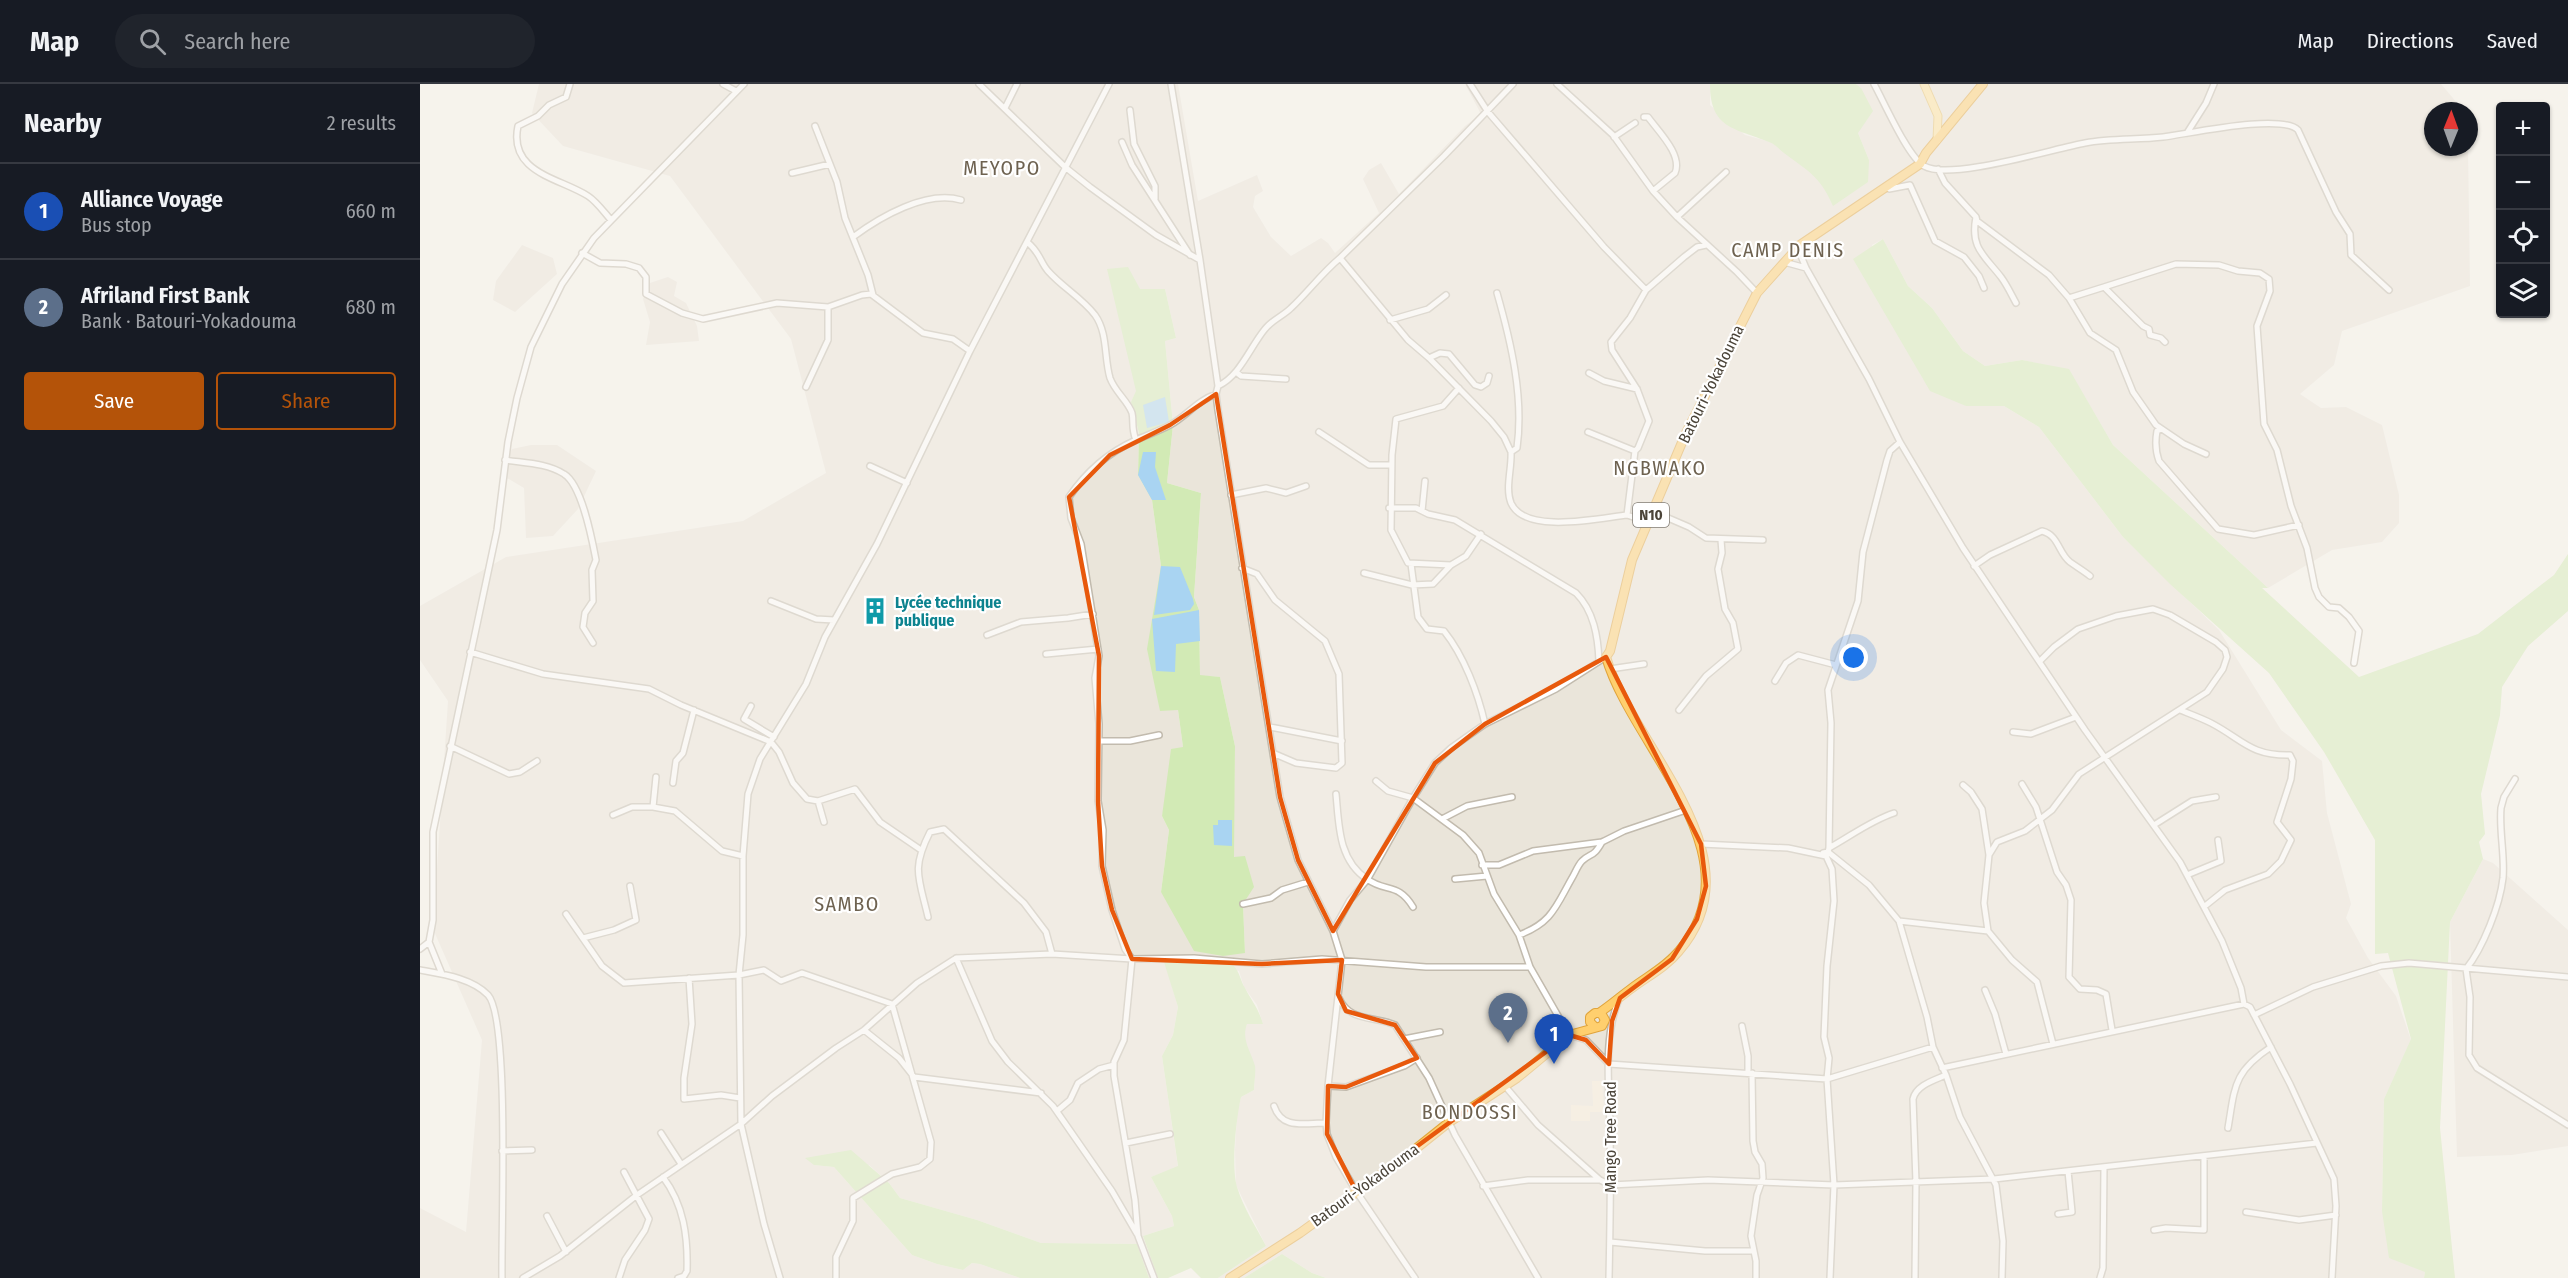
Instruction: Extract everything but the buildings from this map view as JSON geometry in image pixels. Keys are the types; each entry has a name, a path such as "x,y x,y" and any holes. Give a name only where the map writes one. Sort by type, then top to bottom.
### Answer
{"highway":[{"name":"Batouri-Yokadouma","path":"1602,659 1610,651 1632,560 1705,393 1756,293 1800,245 1920,164 1983,84"},
{"path":"1602,659 1610,669 1686,810 1706,862 1706,886 1697,919 1688,938 1672,959 1599,1013 1593,1014 1592,1023 1602,1026 1617,1000"},
{"path":"1599,1013 1605,1020"},
{"name":"Batouri-Yokadouma","path":"1230,1278 1300,1233 1448,1123 1505,1086 1573,1034 1592,1023"}],"main road":[{"path":"1924,84 1938,116 1937,140"},
{"path":"1938,116 1953,121"}],"street":[{"path":"570,84 566,97 549,105 538,116 518,126 517,142 531,168 591,198 611,220"},
{"path":"723,84 736,92"},
{"path":"442,974 429,942 433,910 431,845 497,530 505,460 517,398 531,347 562,284 582,254 611,220 744,84"},
{"path":"979,84 1065,167 1141,224 1200,260"},
{"path":"1005,108 1017,84"},
{"path":"780,1278 759,1206 741,1124 739,975 743,935 743,856 748,794 760,759 806,684 834,620 877,544 970,351 1109,84"},
{"path":"1171,84 1200,260 1218,386 1216,394 1242,568 1275,754 1280,797 1298,860 1333,931 1342,960 1328,1086 1326,1123 1330,1144 1356,1191 1415,1278"},
{"path":"1470,84 1488,112 1604,247 1646,290"},
{"path":"1218,386 1236,372 1266,328 1288,311 1318,278 1488,112 1513,84"},
{"path":"1557,84 1614,137 1653,191 1677,218 1737,272 1756,293"},
{"path":"1874,84 1900,134 1920,164 1929,168 1946,170 1986,164 2086,142 2135,140 2250,124 2295,127 2336,212 2350,234 2351,255 2389,290"},
{"path":"2187,133 2206,103 2214,84"},
{"path":"1130,110 1134,144 1155,186 1155,201"},
{"path":"1644,117 1648,117 1677,161 1675,173 1653,191"},
{"path":"1614,137 1635,123"},
{"path":"815,126 837,182 840,204 873,295 920,332 953,339 970,351"},
{"path":"1122,142 1132,165 1191,256"},
{"path":"792,173 830,164"},
{"path":"1938,169 1945,183 1976,217 1977,221 2049,275 2069,298 2090,333 2116,350 2133,392 2161,429 2206,454"},
{"path":"1677,218 1726,172"},
{"path":"1885,186 1889,189 1910,185 1935,241 1964,257 1979,276 1984,288"},
{"path":"853,237 910,206 945,198 961,200"},
{"path":"1976,217 1974,236 1977,248 2002,279 2016,303"},
{"path":"1697,247 1700,239"},
{"path":"1027,242 1042,258 1047,270 1083,302 1097,318 1104,341 1109,375 1118,395 1131,412 1132,430 1136,440"},
{"path":"1627,515 1635,451 1649,425 1637,389 1612,350 1611,342 1630,318 1646,290 1697,247 1706,245"},
{"path":"1800,245 1801,256 1806,268 1869,379 1900,442 1974,566 2187,875 2205,906 2233,966 2244,1004"},
{"path":"582,254 600,263 626,264 639,268 646,277 646,294 682,313 703,319 777,303 828,307 862,295 873,295"},
{"path":"1340,258 1408,340 1459,388 1501,434 1511,452 1510,497 1512,506 1520,514 1538,521 1580,523 1627,515 1648,522"},
{"path":"1784,262 1806,268"},
{"path":"2069,298 2176,264 2219,266 2260,273 2269,279 2271,289 2257,322 2256,333 2264,424 2277,450 2307,548 2319,597 2329,607 2339,608 2349,616 2359,631 2354,663"},
{"path":"2104,287 2143,326 2149,328 2150,335 2161,338 2165,342"},
{"path":"1497,293 1516,379 1520,424 1517,448 1511,452"},
{"path":"1390,320 1428,309 1446,295"},
{"path":"806,387 828,340 828,307"},
{"path":"1429,358 1440,353 1449,354 1475,385 1480,387 1487,383 1490,376"},
{"path":"1236,372 1240,376 1286,379"},
{"path":"1589,373 1604,381 1637,389"},
{"path":"1451,565 1411,564 1404,559 1391,530 1389,508 1396,419 1443,406 1459,388"},
{"path":"1138,1236 1117,1102 1114,1065 1124,1040 1132,959 1125,949 1112,910 1102,866 1095,678 1099,661 1098,649 1081,544 1071,518 1069,496 1078,483 1097,465 1136,440 1170,425 1197,403 1216,394"},
{"path":"2161,429 2157,431 2155,442 2159,460 2218,529 2254,535 2299,525"},
{"path":"1319,432 1369,465 1391,465"},
{"path":"1588,432 1635,451"},
{"path":"1830,1278 1834,1185 1827,1079 1829,1058 1824,1037 1834,901 1833,869 1828,852 1831,723 1828,690 1858,601 1863,552 1887,460 1890,451 1900,442"},
{"path":"505,460 554,468 573,480 596,560 592,570 593,601 585,613 583,627 593,642"},
{"path":"870,466 907,483"},
{"path":"1422,511 1425,481"},
{"path":"1231,495 1266,488 1286,493 1306,486"},
{"path":"1333,931 1350,900 1367,880 1435,763 1451,748 1485,724 1556,689 1602,659 1596,629 1576,593 1455,520 1416,508 1389,508"},
{"path":"1653,511 1706,538 1763,540"},
{"path":"1974,566 1990,555 2042,531 2048,532 2056,540 2070,562 2090,576"},
{"path":"1364,573 1412,585 1432,584 1451,565 1466,556 1481,534"},
{"path":"1679,710 1706,676 1738,649 1732,623 1725,609 1718,569 1722,553 1721,540"},
{"path":"1411,564 1418,617 1427,629 1444,631 1453,642 1480,703 1485,724"},
{"path":"1242,568 1257,574 1275,600 1325,641 1339,674 1342,763 1336,768 1296,763 1275,754"},
{"path":"771,601 816,619 834,620"},
{"path":"1989,855 1997,842 2025,831 2052,810 2079,774 2207,692 2223,669 2227,657 2221,645 2160,610 2136,611 2090,623 2070,634 2040,661"},
{"path":"987,636 1021,622 1093,614"},
{"path":"1046,654 1098,649"},
{"path":"470,652 538,674 649,689 694,710 773,740"},
{"path":"1775,681 1786,663 1798,655 1836,665"},
{"path":"1610,669 1644,664"},
{"path":"751,706 744,719 773,740 793,783 807,799 818,801 855,789 880,822 921,850"},
{"path":"673,783 676,761 683,753 694,710"},
{"path":"2180,710 2212,723 2259,752 2290,755 2293,760 2291,779 2277,822 2292,840 2288,850 2268,874 2225,890 2205,906"},
{"path":"2013,732 2031,734 2076,717"},
{"path":"1270,727 1342,741"},
{"path":"1099,741 1130,741 1159,735"},
{"path":"450,746 509,774 520,772 537,761"},
{"path":"653,807 656,777"},
{"path":"2515,779 2504,797 2501,808 2501,886 2484,939 2466,969 2470,997 2469,1055 2477,1068 2568,1125"},
{"path":"1376,781 1388,791 1413,798 1467,838 1479,853 1494,894 1519,935 1530,967 1573,1034 1586,1040 1610,1064 1827,1079 1933,1047"},
{"path":"2022,784 2036,807 2053,852 2057,872 2066,885 2071,900 2068,977 2080,989 2097,990 2106,994 2112,1030"},
{"path":"1963,785 1982,806 1989,855 1984,903 1988,930 2012,960 2037,982 2053,1044"},
{"path":"1336,794 1344,853 1367,880 1405,893 1413,907"},
{"path":"1442,819 1467,806 1512,797"},
{"path":"2154,825 2192,801 2216,797"},
{"path":"818,801 824,822"},
{"path":"612,815 632,807 653,807 675,811 722,851 743,856"},
{"path":"1482,865 1499,865 1533,851 1602,842 1624,831 1686,810"},
{"path":"1828,852 1869,823 1894,813"},
{"path":"928,917 916,869 921,850 930,832 944,829 1024,903 1046,932 1052,954"},
{"path":"2187,875 2221,861 2218,840"},
{"path":"1519,935 1534,929 1549,917 1561,901 1581,862 1595,855 1602,842"},
{"path":"1701,844 1828,852 1869,885 1899,921 1927,1017 1933,1047 1946,1075 1960,1116 1994,1179 2003,1241 2002,1278"},
{"path":"1455,879 1487,876"},
{"path":"1243,904 1271,898 1282,890 1308,882"},
{"path":"583,938 615,930 636,920 630,886"},
{"path":"566,914 602,966 624,983 739,975 764,970 781,981 802,974 892,1004"},
{"path":"1899,921 1988,930"},
{"path":"420,949 429,942"},
{"path":"523,1278 566,1252 637,1195 741,1124 780,1090 864,1030 930,973 956,958 1052,954 1132,959 1194,958 1262,964 1322,959 1426,967 1530,967"},
{"path":"956,958 992,1041 1008,1062 1057,1111 1112,1191 1138,1236 1154,1278"},
{"path":"2257,1013 2313,987 2375,967 2409,963 2568,976"},
{"path":"420,970 442,974 478,987 490,996 494,1005 501,1050 502,1278"},
{"path":"689,978 692,1024 684,1078 684,1099 721,1095 740,1098"},
{"path":"1985,990 1999,1024 2006,1054"},
{"path":"1338,994 1346,1011 1395,1025 1429,1078 1448,1123 1538,1278"},
{"name":"Mango Tree Road","path":"1609,1278 1610,1064 1612,1021 1617,1000"},
{"path":"836,1278 836,1257 853,1221 853,1198 892,1174 920,1167 930,1159 931,1142 892,1004"},
{"path":"1942,1068 2112,1030 2244,1004 2250,1007 2257,1013 2334,1179 2336,1215 2332,1278"},
{"path":"1336,1014 1346,1011"},
{"path":"1742,1026 1750,1073 1753,1141 1755,1152 1762,1164 1764,1178 1756,1195 1751,1236 1756,1278"},
{"path":"864,1030 899,1058 914,1077 1041,1093"},
{"path":"1404,1039 1440,1032"},
{"path":"2228,1128 2237,1080 2259,1055 2271,1047"},
{"path":"1328,1086 1346,1087 1404,1066 1417,1058"},
{"path":"1057,1111 1070,1100 1078,1083 1099,1069 1114,1065"},
{"path":"1915,1278 1914,1094 1922,1087 1946,1075"},
{"path":"1505,1086 1538,1125 1600,1180 1611,1185 1636,1186 1698,1181 1834,1185 1994,1179 2317,1143"},
{"path":"1274,1106 1279,1118 1285,1122 1326,1123"},
{"path":"661,1133 681,1164"},
{"path":"1125,1143 1170,1134"},
{"path":"502,1151 532,1150"},
{"path":"2154,1230 2166,1228 2204,1230 2204,1156"},
{"path":"2100,1278 2103,1268 2104,1167"},
{"path":"2058,1214 2072,1212 2068,1171"},
{"path":"619,1278 629,1251 649,1223 648,1215 624,1172"},
{"path":"663,1177 674,1191 682,1210 687,1271 684,1276 678,1278"},
{"path":"1483,1186 1528,1180 1600,1180"},
{"path":"2246,1212 2300,1220 2336,1215"},
{"path":"547,1216 566,1252"},
{"path":"1610,1242 1705,1251 1754,1251"}],"highlighted area":[{"path":"1216,394 1280,797 1298,860 1333,931 1435,763 1485,724 1606,657 1701,844 1706,886 1697,919 1672,959 1620,998 1612,1021 1609,1064 1586,1040 1569,1035 1356,1191 1327,1134 1328,1086 1346,1087 1417,1058 1395,1025 1346,1011 1338,994 1342,960 1262,964 1132,959 1112,910 1102,866 1098,801 1099,656 1069,497 1110,455 1170,425"}],"shaded area":[{"path":"539,84 1178,84 1198,201 1257,175 1263,191 1255,196 1253,207 1271,237 1291,256 1321,238 1335,253 1379,213 1363,179 1369,170 1381,163 1399,194 1465,126 1481,114 1465,84 1710,84 1710,105 1745,135 1771,142 1817,176 1827,191 1869,160 1858,133 1861,88 1856,84 2441,84 2456,102 2424,102 2424,156 2468,156 2470,286 2342,331 2334,365 2300,394 2321,408 2346,407 2382,425 2399,495 2399,523 2382,542 2332,550 2268,588 2113,445 2069,370 2022,360 1985,366 1963,351 1932,308 1908,286 1883,239 1872,245 1905,345 1923,379 1966,406 2004,406 2039,427 2123,537 2219,630 2281,730 2322,761 2327,813 2351,904 2346,918 2368,958 2396,996 2411,1040 2384,1099 2382,1211 2425,1272 2424,1278 1326,1278 1312,1273 1282,1254 1244,1278 1218,1278 1266,1246 1236,1185 1235,1150 1237,1113 1241,1097 1254,1090 1255,1067 1246,1047 1244,1031 1247,1024 1263,1024 1257,1005 1244,987 1239,971 1165,962 1178,1007 1173,1035 1162,1056 1178,1167 1151,1177 1172,1216 1174,1226 1143,1236 1158,1278 1149,1278 1137,1244 1041,1243 977,1220 900,1198 889,1183 869,1165 814,1165 834,1167 912,1255 963,1270 972,1263 980,1264 1020,1278 420,1278 420,1208 466,1232 482,1040 433,929 448,701 420,660 420,606 506,557 743,521 826,473 791,339 670,176 563,146 532,113","holes":["1165,289 1176,338 1165,341 1173,425 1167,483 1201,493 1194,597 1199,610 1200,676 1220,677 1235,746 1233,857 1243,904 1245,953 1161,892 1169,830 1162,816 1183,747 1178,710 1160,710 1154,615 1161,566 1152,500 1138,475 1139,433 1131,402 1136,392"]},
{"path":"522,245 553,258 557,274 515,312 493,300 496,281"},
{"path":"668,277 677,282 674,296 686,303 697,326 699,341 646,345 650,322 643,299 650,283"},
{"path":"531,445 557,445 596,471 578,509 553,536 526,538 524,488 507,478 507,458 512,449"},
{"path":"2483,859 2493,863 2568,930 2568,1146 2512,1155 2457,1157 2450,922"},
{"path":"1592,1081 1602,1081 1604,1112 1590,1112 1590,1121 1571,1121 1571,1105 1593,1106"}],"green space":[{"path":"1710,84 1856,84 1861,88 1873,111 1858,133 1869,160 1868,182 1833,206 1813,175 1775,145 1727,125 1714,110"},
{"path":"1883,239 1908,286 1932,308 1963,351 1985,366 2022,360 2069,369 2113,445 2268,588 2262,588 2359,677 2478,634 2554,575 2568,554 2568,611 2528,646 2502,687 2500,715 2481,794 2485,834 2479,842 2483,859 2450,922 2440,1128 2455,1278 2424,1278 2425,1272 2389,1258 2382,1211 2384,1099 2411,1039 2388,953 2375,954 2375,840 2324,752 2269,673 2170,584 2123,537 2039,427 2004,406 1966,406 1930,391 1853,259"},
{"path":"1128,267 1140,289 1165,289 1176,338 1165,341 1173,425 1167,483 1201,493 1194,597 1199,610 1200,675 1220,677 1235,746 1234,857 1245,856 1254,887 1243,904 1245,953 1223,956 1194,951 1161,892 1169,830 1162,816 1171,749 1183,747 1178,710 1160,711 1147,649 1161,566 1152,500 1138,475 1139,433 1131,402 1136,391 1107,269"},
{"path":"1164,962 1233,965 1263,1024 1247,1024 1245,1030 1255,1066 1254,1090 1241,1097 1234,1167 1237,1187 1266,1246 1218,1278 1201,1278 1191,1268 1168,1278 1158,1278 1143,1236 1174,1226 1172,1216 1151,1177 1178,1166 1162,1056 1173,1035 1178,1007"},
{"path":"851,1150 889,1183 900,1198 977,1220 1041,1243 1137,1244 1149,1278 1020,1278 980,1264 972,1263 963,1270 912,1255 834,1167 814,1165 805,1158"},
{"path":"1282,1254 1312,1273 1326,1278 1244,1278"}],"water":[{"path":"1165,397 1169,422 1147,428 1143,405"},
{"path":"1143,452 1156,452 1155,467 1166,500 1152,500 1138,475"},
{"path":"1161,566 1180,567 1193,599 1194,604 1190,610 1154,615"},
{"path":"1199,610 1200,641 1176,644 1175,672 1156,671 1152,619"},
{"path":"1218,820 1232,820 1232,846 1214,845 1213,825 1218,825"}],"place":[{"name":"Lycée technique publique","path":"875,611"},
{"name":"Afriland First Bank","path":"1508,1043"},
{"name":"Alliance Voyage","path":"1554,1064"}],"district":[{"name":"MEYOPO","path":"1002,168"},
{"name":"CAMP DENIS","path":"1788,250"},
{"name":"NGBWAKO","path":"1660,468"},
{"name":"SAMBO","path":"847,904"},
{"name":"BONDOSSI","path":"1470,1112"}]}
